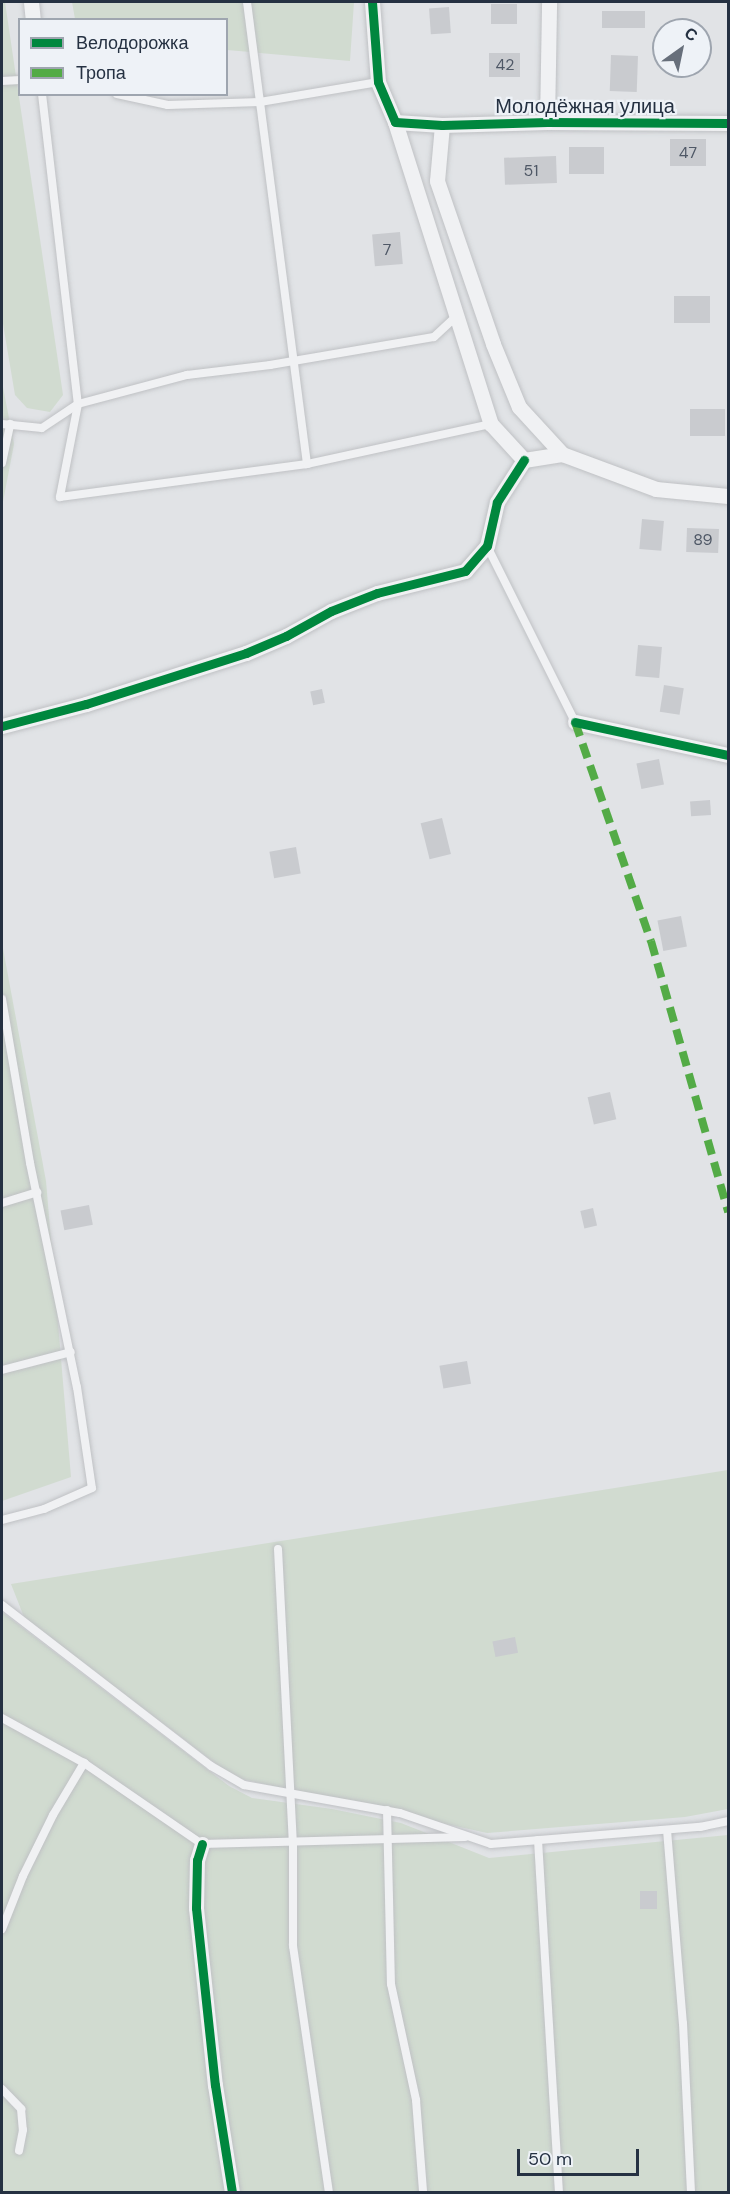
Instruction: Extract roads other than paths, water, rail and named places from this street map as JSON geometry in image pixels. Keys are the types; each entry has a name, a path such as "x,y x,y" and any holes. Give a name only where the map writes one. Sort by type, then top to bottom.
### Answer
{"street":[{"path":"30,2 33,18"},
{"path":"372,2 378,82 395,122 458,315 490,424 524,460"},
{"path":"547,122 549,2"},
{"name":"Молодёжная улица","path":"395,122 442,125 547,122 729,123"},
{"path":"442,125 437,181 493,344 519,407 562,454 656,489 729,496"},
{"path":"2,726 86,704 246,653 286,636 331,611 376,592 465,571 487,546 497,502 524,460 562,454"},
{"path":"575,722 729,755"},
{"path":"202,1844 197,1860 195,1908 215,2085 232,2193"}],"lane":[{"path":"247,2 307,464"},
{"path":"2,81 18,80"},
{"path":"126,96 168,105 260,102 378,82"},
{"path":"42,96 78,405 60,497 307,464 490,424"},
{"path":"2,463 6,424 42,428 78,405 186,375 295,361 434,337 458,315"},
{"path":"487,546 575,722"},
{"path":"2,999 37,1192 70,1352 92,1488 44,1509 2,1520"},
{"path":"2,1203 37,1192"},
{"path":"2,1370 70,1352"},
{"path":"278,1549 293,1842 293,1946 329,2193"},
{"path":"2,1605 211,1766 244,1785 387,1810 491,1844 667,1830 729,1821"},
{"path":"2,1718 84,1763 202,1844 470,1837"},
{"path":"2,1929 23,1876 53,1815 84,1763"},
{"path":"387,1810 391,1984 416,2100 423,2193"},
{"path":"667,1830 683,2023 691,2193"},
{"path":"538,1840 559,2193"},
{"path":"2,2089 21,2109 22,2130 19,2151"}]}
